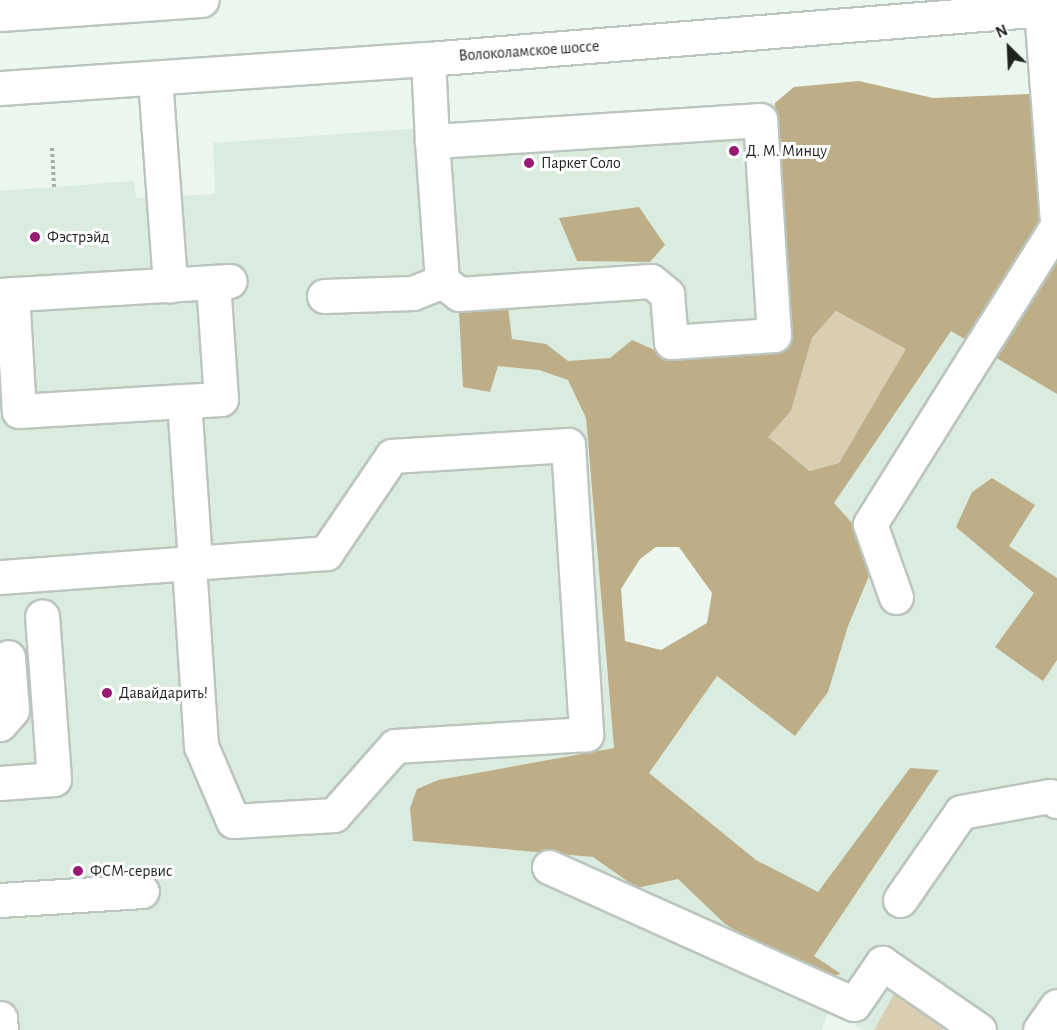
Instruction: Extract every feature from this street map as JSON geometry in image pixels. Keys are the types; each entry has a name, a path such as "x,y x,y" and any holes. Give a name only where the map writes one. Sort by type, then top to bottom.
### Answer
{"main road":[{"path":"0,14 202,0"},
{"path":"1049,9 1057,221"},
{"name":"Волоколамское шоссе","path":"0,88 428,59 1049,9"},
{"path":"428,59 432,141 442,280 459,294 651,281 667,294 671,342 774,335 760,120 432,141"},
{"path":"0,101 143,80 170,285"},
{"path":"896,597 870,524 1057,226"},
{"path":"324,296 413,293 442,280"},
{"path":"221,281 221,399 19,411 6,294 170,285 221,281"},
{"path":"0,577 192,563 326,553 392,456 568,445 586,734 395,746 334,815 233,821 201,746 192,563 184,401"},
{"path":"0,783 54,779 42,616"},
{"path":"0,724 12,710 8,657"},
{"path":"900,900 961,812 1050,796 1057,801"},
{"path":"549,867 854,1004 882,963 979,1030"},
{"path":"0,900 142,891"},
{"path":"1040,1030 1057,1006"},
{"path":"0,1018 1,1030"}],"path":[{"path":"52,148 54,187"}],"shaded area":[{"path":"859,81 933,98 1029,94 1057,82 1057,394 951,331 834,503 853,524 869,576 848,626 828,692 795,736 717,676 649,773 756,860 818,892 910,768 939,770 814,956 841,974 819,979 725,924 678,879 637,888 593,857 413,841 410,808 417,789 438,780 614,748 586,418 568,380 539,370 498,366 490,392 463,387 459,312 508,307 512,339 546,344 568,361 610,358 632,340 659,352 787,343 775,103 794,87","holes":["836,311 906,349 839,463 810,471 768,437 791,411 812,338","656,547 679,547 712,593 707,623 661,650 625,641 621,589 640,559"]},
{"path":"775,103 789,402 586,419 614,748 438,780 417,789 649,773 951,330 1057,394 1057,1030 962,1030 898,987 874,1030 865,1030 828,1012 822,1030 0,1030 0,191 134,181 136,198 215,194 213,143"},
{"path":"639,207 665,245 650,262 577,261 559,218"},
{"path":"836,311 907,349 839,463 811,471 767,438 791,411 812,338"},
{"path":"992,478 1035,505 1009,546 1057,578 1057,660 1043,681 995,647 1034,593 956,527 972,492"},
{"path":"898,987 946,1020 943,1030 874,1030"}],"place":[{"name":"Д. М. Минцу","path":"734,151"},
{"name":"Паркет Соло","path":"529,163"},
{"name":"Фэстрэйд","path":"35,237"},
{"name":"Давайдарить!","path":"107,693"},
{"name":"ФСМ-сервис","path":"78,871"}]}
